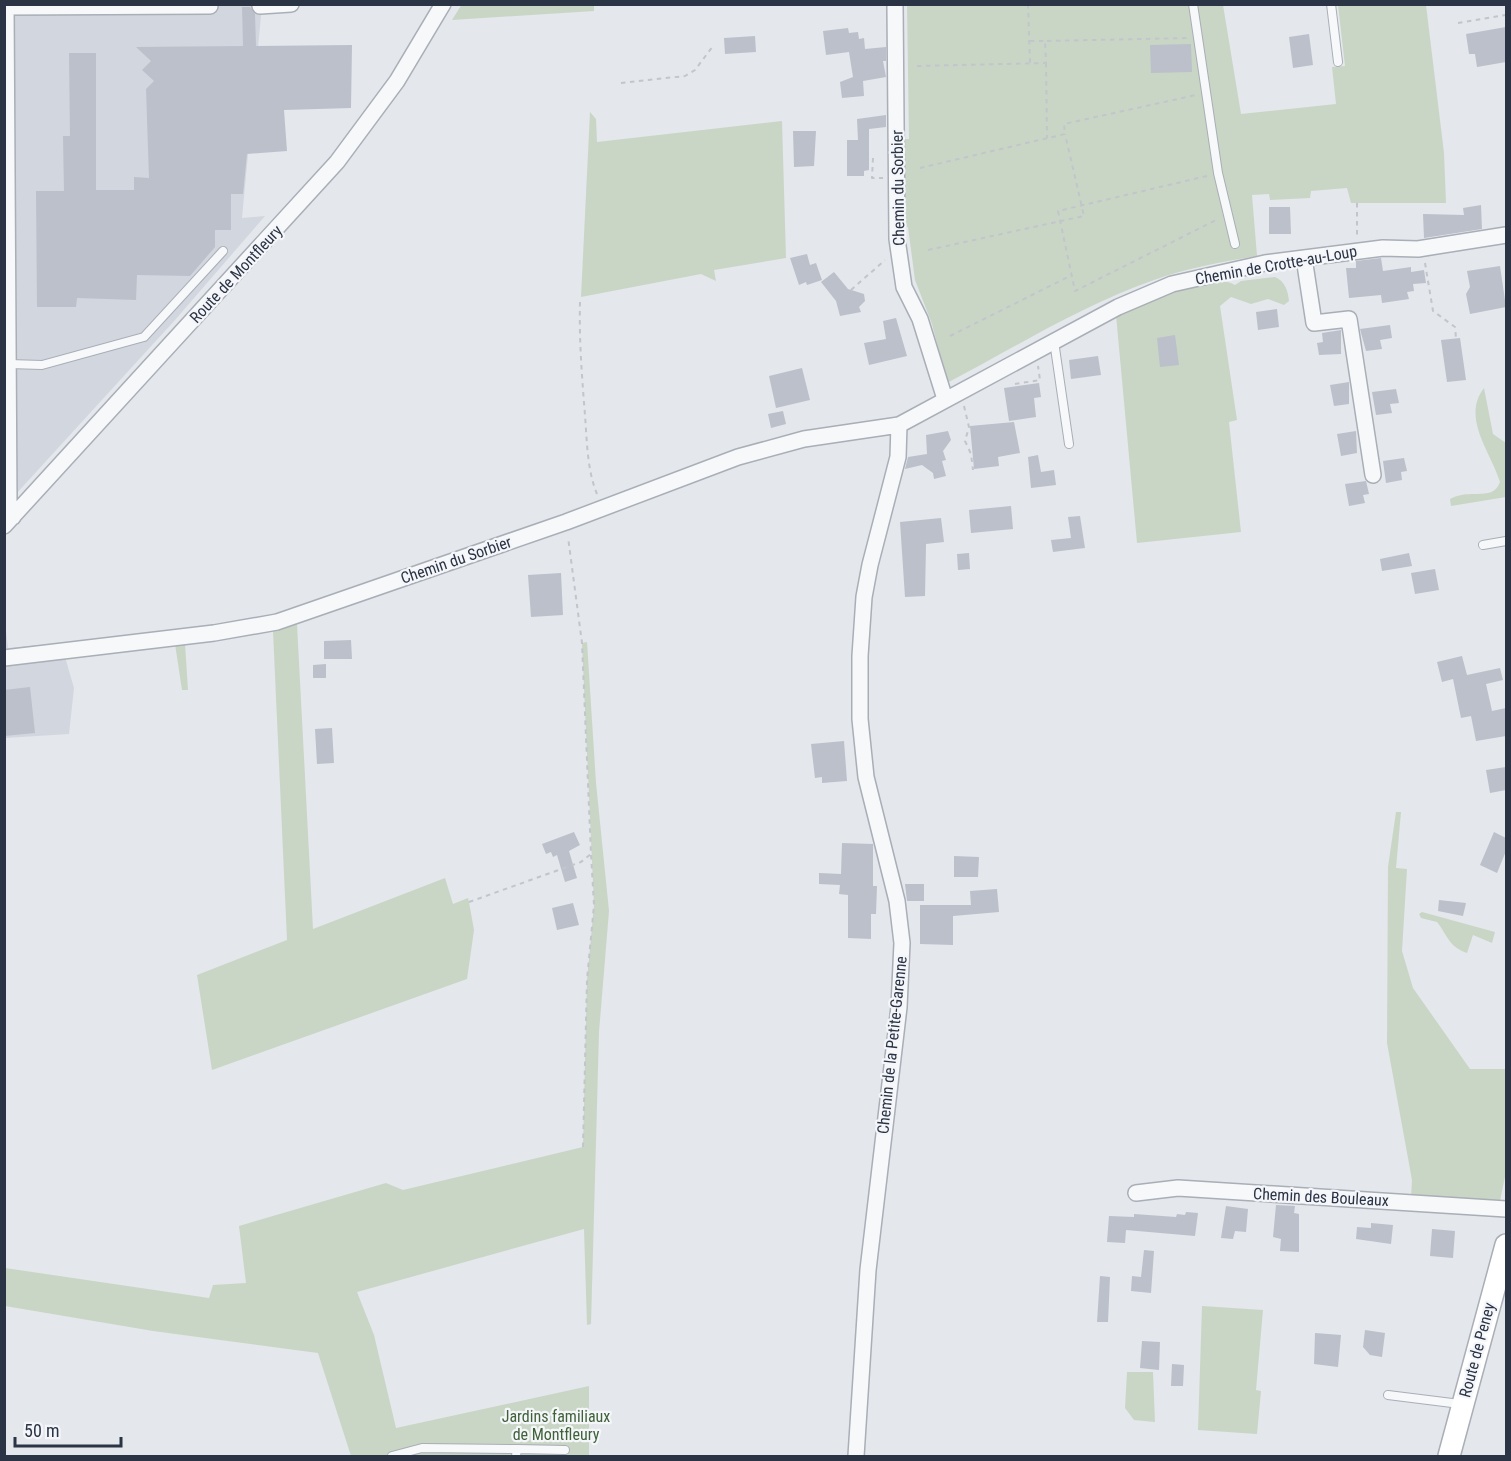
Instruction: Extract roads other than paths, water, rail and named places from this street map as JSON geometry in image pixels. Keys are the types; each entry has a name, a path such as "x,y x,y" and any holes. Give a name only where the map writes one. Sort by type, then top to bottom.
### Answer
{"main road":[{"name":"Route de Peney","path":"1449,1456 1506,1245"}],"street":[{"path":"260,6 291,4"},
{"name":"Route de Montfleury","path":"9,521 337,162 397,81 443,4"},
{"name":"Chemin du Sorbier","path":"895,5 897,129 895,178 899,249 904,286 920,318 951,396"},
{"path":"9,521 6,6 210,6"},
{"name":"Chemin de Crotte-au-Loup","path":"899,425 1035,350 1156,289 1211,274 1305,258 1383,248 1423,248 1506,235"},
{"path":"1305,258 1314,324 1349,319 1373,475"},
{"name":"Chemin du Sorbier","path":"4,658 214,633 277,622 566,522 768,448 838,432 899,425"},
{"name":"Chemin de la Petite-Garenne","path":"856,1456 868,1270 899,1006 902,945 897,901 866,777 860,719 861,645 870,565 898,457 899,425"},
{"name":"Chemin des Bouleaux","path":"1136,1193 1178,1188 1506,1209"}],"lane":[{"path":"1192,4 1218,173 1235,244"},
{"path":"1331,4 1338,62"},
{"path":"9,364 42,364 144,337 223,251"},
{"path":"1054,340 1069,444"},
{"path":"1483,545 1506,541"},
{"path":"1388,1395 1462,1405"},
{"path":"392,1456 422,1453 517,1453 565,1450"}],"park label":[{"name":"Jardins familiaux de Montfleury","path":"556,1425"}]}
